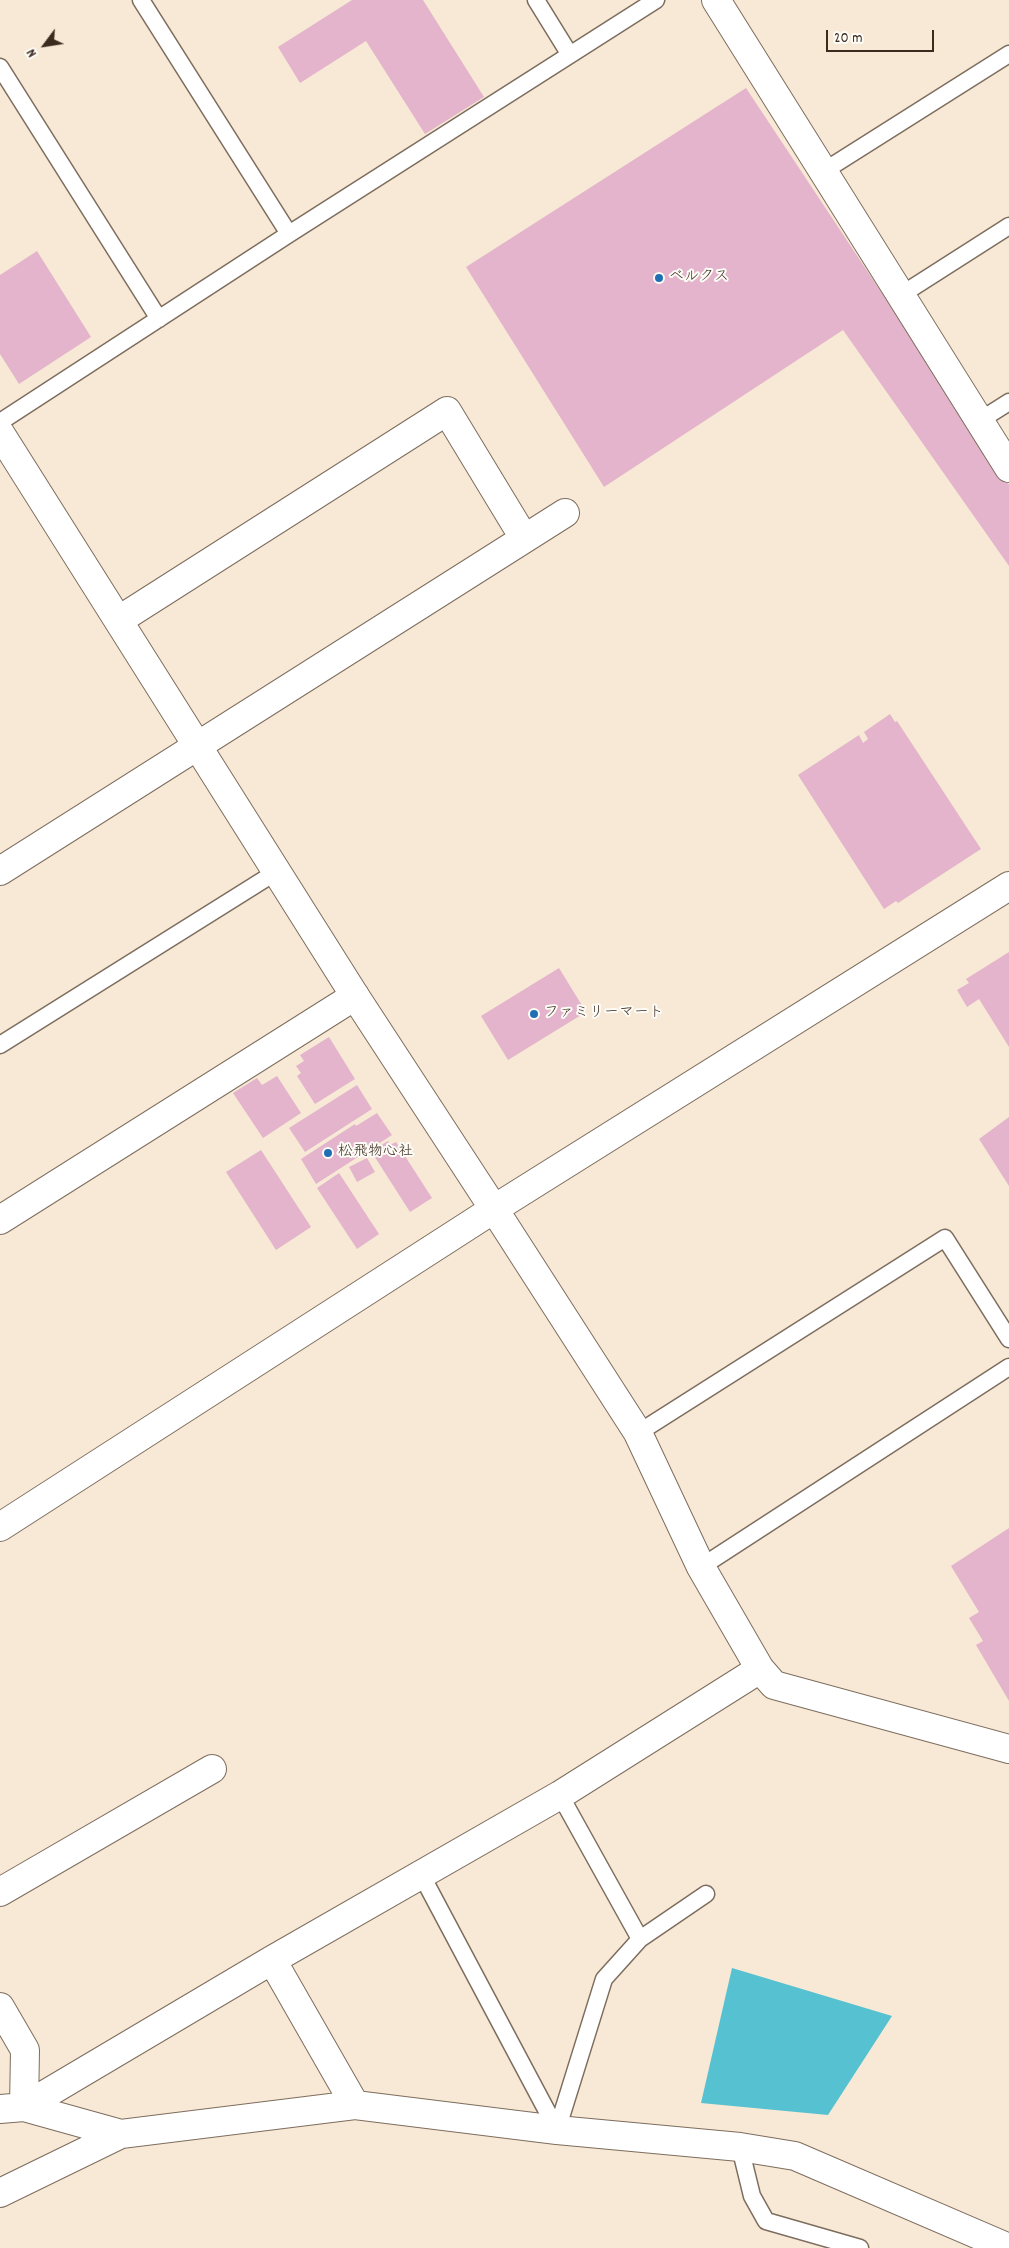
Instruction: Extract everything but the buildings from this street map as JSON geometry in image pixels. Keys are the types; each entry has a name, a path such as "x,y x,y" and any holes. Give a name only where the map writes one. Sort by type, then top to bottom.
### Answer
{"street":[{"path":"716,0 1009,468"},
{"path":"119,620 447,411 524,538"},
{"path":"0,433 355,996 638,1433 701,1567 760,1669 774,1685 1009,1749"},
{"path":"0,871 565,513"},
{"path":"0,1527 494,1209 1009,886"},
{"path":"0,1220 355,996"},
{"path":"12,2108 560,1795 760,1669"},
{"path":"0,1892 212,1769"},
{"path":"272,1960 356,2105"},
{"path":"0,2007 25,2050 12,2108"},
{"path":"0,2193 121,2134 356,2105 558,2130 740,2147 795,2156 1009,2248"},
{"path":"12,2108 121,2134"}],"lane":[{"path":"141,0 289,234"},
{"path":"536,0 570,55"},
{"path":"0,422 289,234 656,0"},
{"path":"824,171 1009,54"},
{"path":"0,67 159,319"},
{"path":"901,295 1009,226"},
{"path":"980,421 1009,402"},
{"path":"0,1045 276,872"},
{"path":"638,1433 945,1238 1009,1339"},
{"path":"701,1567 1009,1367"},
{"path":"560,1795 640,1939"},
{"path":"421,1874 558,2130"},
{"path":"558,2130 604,1978 640,1939 706,1894"},
{"path":"740,2147 752,2196 766,2221 860,2248"}],"water":[{"path":"732,1968 892,2016 828,2115 701,2103"}],"place":[{"name":"ベルクス","path":"659,278"},
{"name":"ファミリーマート","path":"534,1014"},
{"name":"松飛物心社","path":"328,1153"}]}
